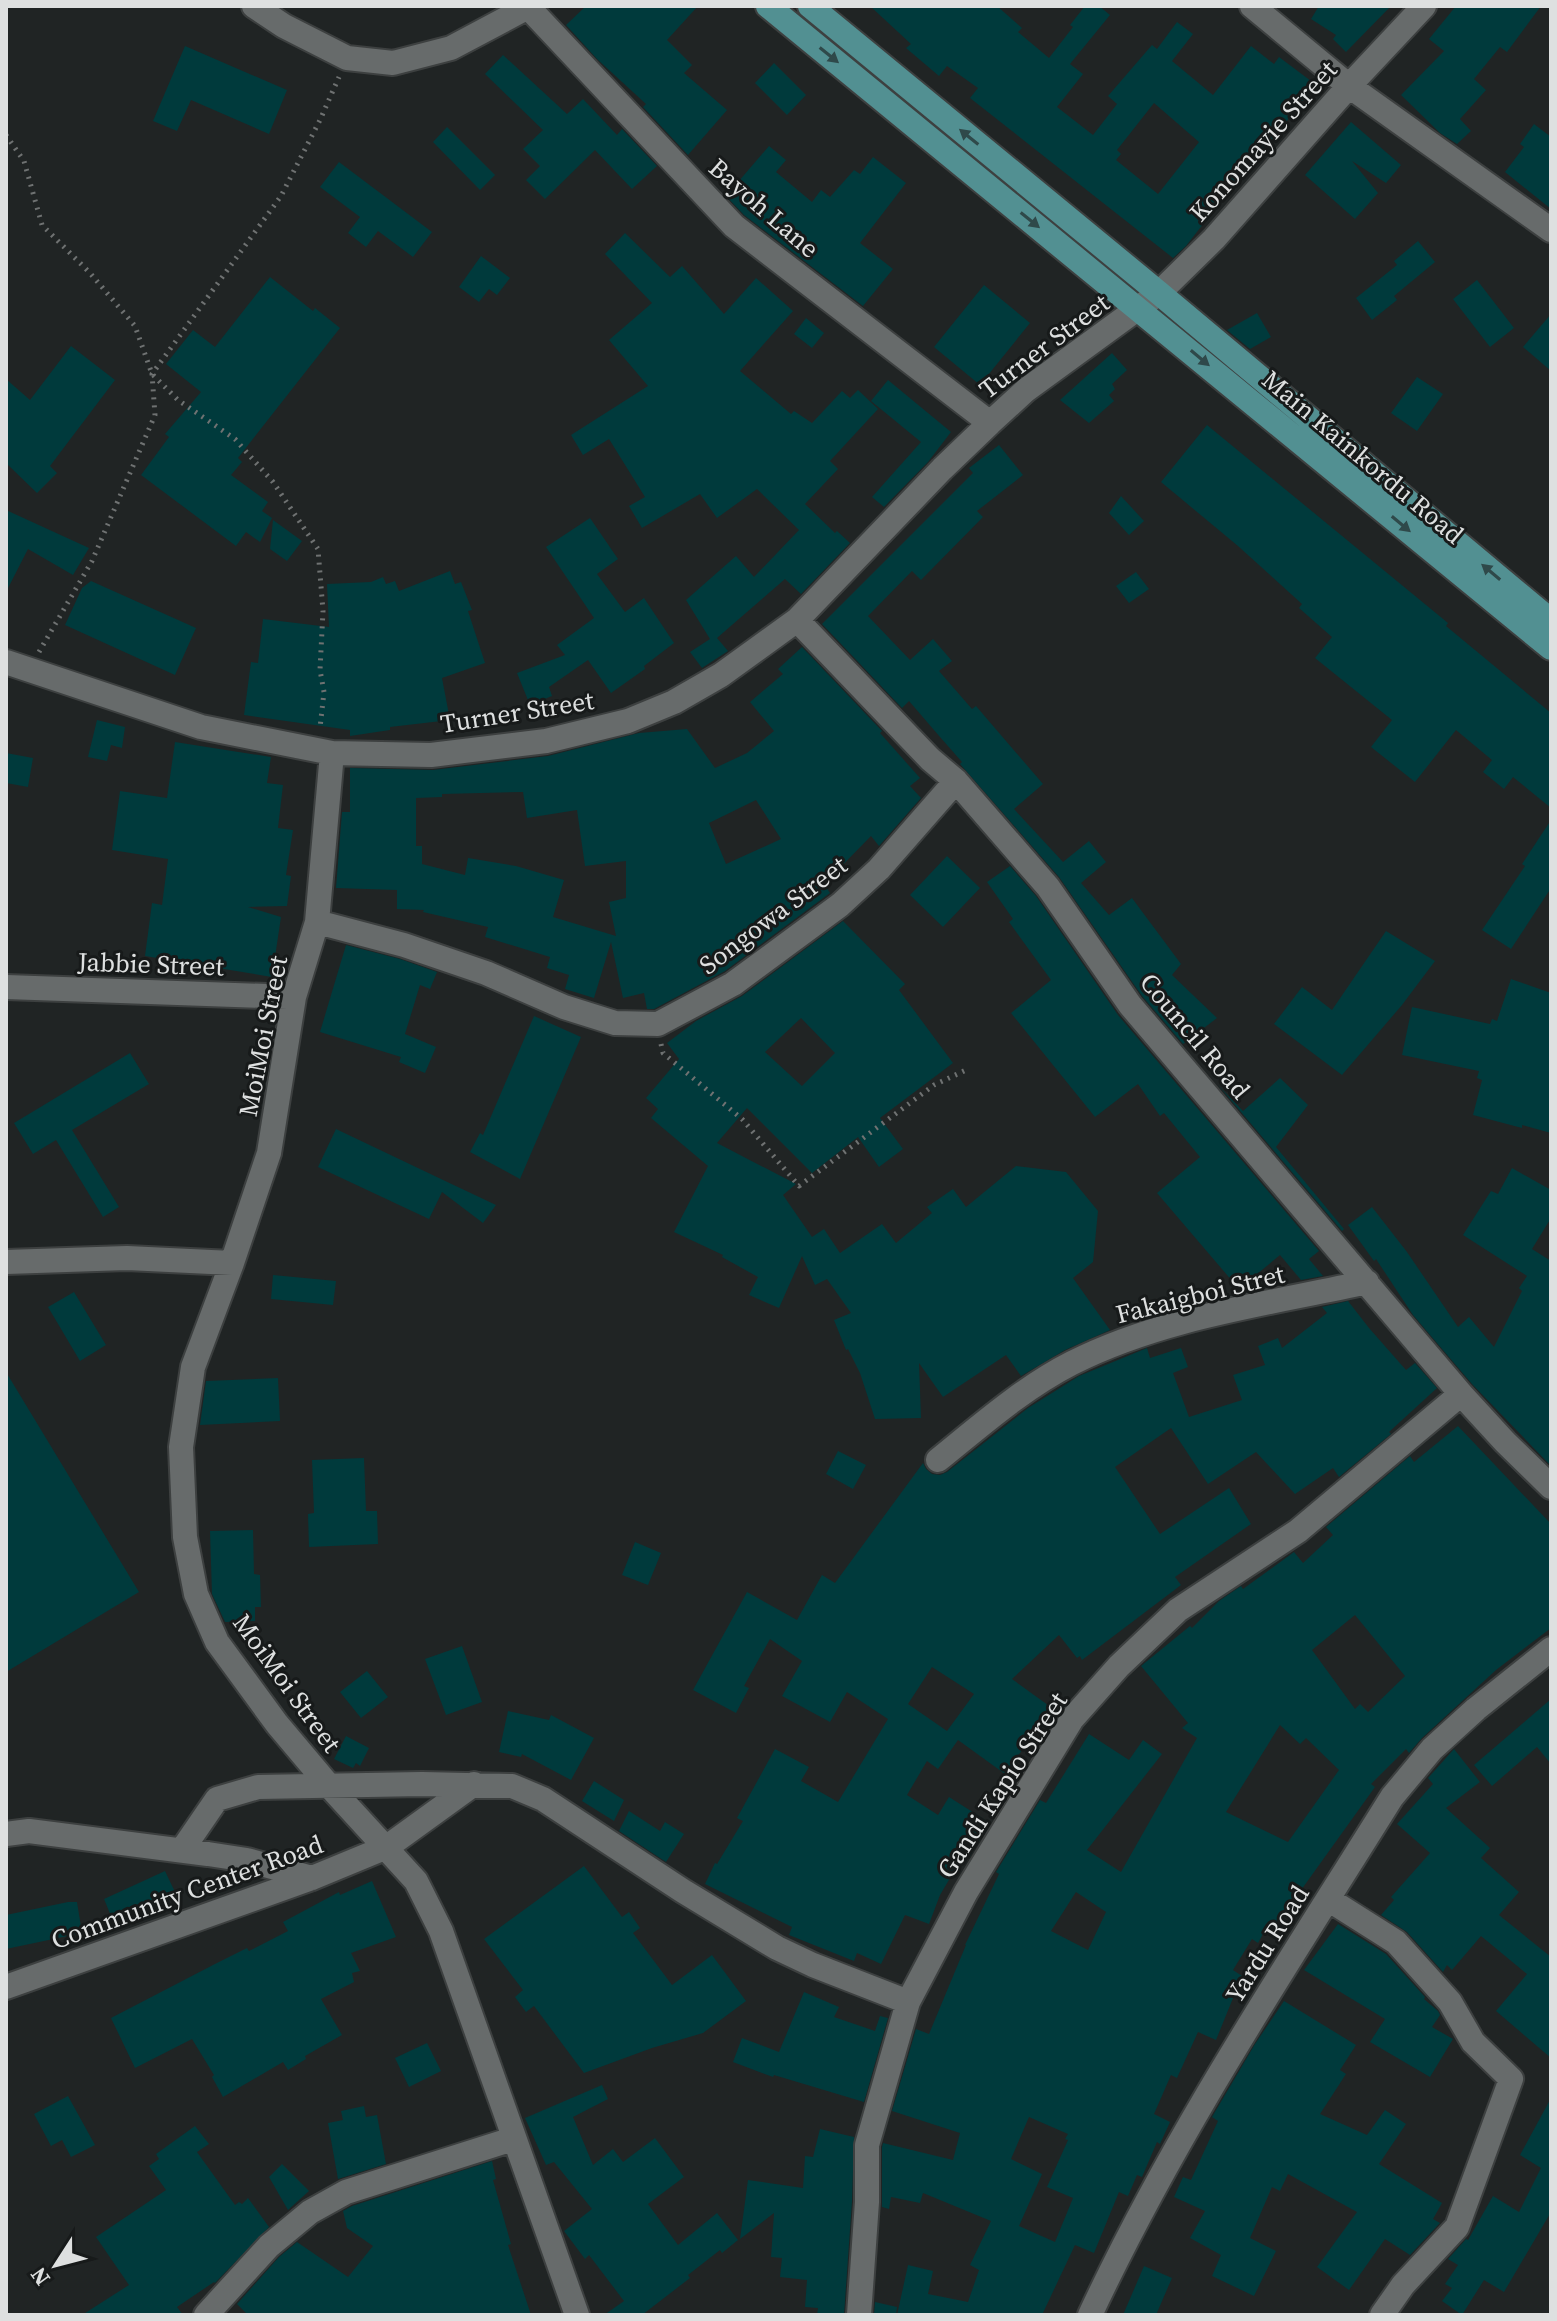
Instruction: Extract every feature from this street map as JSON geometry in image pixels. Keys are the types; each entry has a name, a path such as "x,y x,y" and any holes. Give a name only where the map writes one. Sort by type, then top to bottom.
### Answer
{"main road":[{"name":"Main Kainkordu Road","path":"768,6 1551,648"},
{"path":"810,6 1551,621"}],"street":[{"path":"254,6 284,26 347,58 393,63 451,48 529,6"},
{"name":"Bayoh Lane","path":"529,6 734,226 990,423"},
{"path":"1252,6 1349,86 1551,230"},
{"name":"Konomayie Street","path":"1139,310 1214,239 1424,6"},
{"name":"Turner Street","path":"17,666 201,727 324,751 431,755 546,741 628,721 674,702 721,675 797,620 990,423 1038,381 1139,310"},
{"name":"Council Road","path":"797,620 930,759 956,781 1057,898 1130,1005 1461,1394 1551,1487"},
{"name":"MoiMoi Street","path":"324,751 317,922 294,997 269,1153 193,1367 181,1447 185,1537 196,1594 217,1642 277,1724 416,1881 441,1931 577,2315"},
{"name":"Songowa Street","path":"317,922 404,945 486,973 564,1007 615,1023 658,1024 733,984 840,905 879,869 956,781"},
{"name":"Jabbie Street","path":"6,987 294,997"},
{"path":"6,1262 127,1258 232,1263"},
{"name":"Fakaigboi Stret","path":"938,1460 1023,1394 1070,1365 1110,1346 1191,1320 1367,1282"},
{"name":"Gandi Kapio Street","path":"859,2315 867,2202 867,2145 908,2002 966,1892 1072,1719 1119,1666 1178,1610 1298,1531 1461,1394"},
{"name":"Yardu Road","path":"1090,2315 1186,2129 1392,1797 1432,1749 1551,1649"},
{"name":"Community Center Road","path":"6,1987 312,1878 387,1847 474,1784"},
{"path":"182,1850 217,1799 258,1787 512,1786 543,1799 683,1891 777,1948 908,2002"},
{"path":"6,1834 29,1831 182,1850 247,1860 312,1878"},
{"path":"1328,1899 1396,1942 1450,2002 1473,2042 1511,2079 1457,2227 1403,2285 1382,2315"},
{"path":"206,2315 269,2246 310,2212 346,2192 513,2139"}],"path":[{"path":"152,374 281,196 347,58"},
{"path":"6,135 24,161 42,225 90,273 135,326 152,374 155,415 92,561 17,666"},
{"path":"152,374 178,400 235,439 273,482 318,549 323,611 320,670 324,692 324,751"},
{"path":"658,1024 663,1053 742,1119 799,1186 934,1085 966,1070"}],"building":[{"path":"586,6 698,6 667,40 692,65 684,73 727,110 688,155 643,107 646,104 597,59 566,25"},
{"path":"870,6 997,6 1022,28 1018,32 1049,58 1085,6 1099,6 1110,15 1070,64 1083,74 1057,107 1093,135 1117,104 1108,96 1152,45 1157,49 1177,22 1193,34 1172,61 1213,95 1251,46 1274,64 1279,57 1315,84 1248,172 1245,170 1186,246 1173,258 970,98 978,88 947,66 939,76 906,48 911,44","holes":["1154,103 1199,142 1158,194 1116,160 1121,154 1117,150"]},
{"path":"1319,6 1391,6 1346,52 1333,39 1336,35 1311,19"},
{"path":"1456,6 1541,6 1507,52 1500,47 1474,79 1486,90 1460,119 1471,131 1457,144 1440,133 1401,95 1444,51 1429,39"},
{"path":"185,46 287,90 269,134 191,100 177,131 153,121"},
{"path":"503,55 567,114 583,99 617,135 622,129 657,166 632,189 595,150 545,199 526,180 540,166 523,149 543,130 485,74"},
{"path":"774,63 806,95 787,115 755,83"},
{"path":"1351,122 1401,165 1386,183 1352,161 1378,193 1355,219 1305,175"},
{"path":"1534,124 1551,137 1551,209 1505,172 1524,147 1520,144"},
{"path":"447,127 495,175 480,190 433,142"},
{"path":"769,146 786,160 776,172 812,202 821,190 830,197 854,170 860,174 873,157 906,183 860,243 893,269 863,306 744,215 726,196"},
{"path":"339,162 432,232 413,257 378,231 366,247 348,233 360,217 320,187"},
{"path":"625,233 670,277 682,266 724,314 756,278 793,311 740,371 791,414 794,411 812,423 842,391 850,398 858,390 878,409 830,461 838,469 805,504 850,543 801,594 785,579 717,638 728,651 702,668 690,652 710,639 686,600 736,556 754,577 799,530 757,489 717,518 700,494 642,528 629,506 645,497 609,439 583,455 571,435 648,386 609,340 652,303 605,254"},
{"path":"1418,241 1435,262 1394,296 1397,300 1372,320 1356,298 1397,265 1394,261"},
{"path":"481,256 510,278 497,295 489,289 479,302 459,287"},
{"path":"270,277 340,328 238,458 242,462 231,475 268,502 262,511 272,518 260,542 246,532 236,546 141,475 169,437 165,434 201,392 166,364 193,330 215,347"},
{"path":"1477,280 1514,328 1490,347 1453,299"},
{"path":"984,285 1030,323 980,385 934,347"},
{"path":"1257,313 1271,337 1250,349 1227,330"},
{"path":"1551,314 1551,371 1523,347"},
{"path":"806,318 824,333 812,348 794,334"},
{"path":"71,346 115,380 50,466 57,473 37,493 6,463 6,379 30,400"},
{"path":"1112,353 1127,370 1112,384 1115,389 1109,395 1114,401 1089,423 1060,400"},
{"path":"1417,377 1443,394 1417,431 1391,413"},
{"path":"888,380 951,432 928,462 884,507 872,497 921,442 871,401"},
{"path":"1207,425 1448,623 1446,626 1551,713 1551,808 1513,777 1504,789 1483,772 1492,760 1456,730 1415,782 1371,747 1392,720 1315,658 1332,637 1299,608 1302,604 1161,482"},
{"path":"999,445 1023,475 977,511 983,517 921,580 912,571 868,616 910,660 933,639 952,661 939,671 972,709 976,706 1043,784 1014,809 1063,862 1089,841 1106,862 1081,883 1109,915 1132,898 1181,964 1172,975 1217,1018 1183,1044 1142,996 1059,877 960,764 962,762 909,701 902,708 822,624 973,473 969,468"},
{"path":"1121,496 1144,521 1129,535 1109,513"},
{"path":"6,510 89,548 73,575 28,549 6,592"},
{"path":"590,518 618,559 597,574 625,612 644,598 674,643 611,693 588,660 549,687 552,696 530,705 517,673 565,655 557,645 594,618 546,547"},
{"path":"273,520 302,541 287,561 270,549"},
{"path":"450,571 455,584 461,582 472,610 468,611 485,663 442,678 450,720 390,727 390,730 350,736 350,730 244,715 251,662 258,663 263,619 329,627 327,584 371,582 383,577 386,584 395,581 399,591"},
{"path":"1136,572 1149,589 1129,603 1116,586"},
{"path":"91,581 196,628 175,675 65,625 82,588"},
{"path":"802,647 882,731 880,733 920,778 910,786 921,798 879,846 871,836 824,884 830,893 725,971 654,1009 647,1009 644,993 623,998 611,942 594,998 565,989 569,975 547,968 550,957 485,937 488,927 424,910 397,909 397,890 336,888 342,812 350,812 350,768 433,770 548,756 639,733 687,729 715,768 747,753 774,731 750,702 783,674 778,669","holes":["523,792 527,818 577,810 585,866 626,861 626,898 609,902 616,936 553,917 564,880 516,866 468,858 465,875 422,864 422,846 416,846 416,798 442,797 442,794","756,800 781,839 726,864 709,823"]},
{"path":"97,720 125,727 122,748 111,745 107,761 88,757"},
{"path":"175,742 271,757 267,783 283,785 278,828 293,830 286,875 291,876 287,906 248,907 281,917 272,977 145,956 152,903 162,905 168,859 112,850 120,791 167,798"},
{"path":"6,753 33,758 28,787 6,783"},
{"path":"1551,820 1551,888 1511,949 1482,930 1525,866 1522,864"},
{"path":"947,856 980,888 943,927 910,895"},
{"path":"1010,866 1036,896 1118,1015 1319,1251 1309,1259 1323,1276 1301,1280 1280,1255 1239,1289 1157,1193 1200,1157 1164,1113 1160,1116 1138,1084 1095,1117 1011,1013 1051,980 1009,922 1013,919 987,882"},
{"path":"843,921 905,984 899,990 953,1063 880,1118 903,1149 879,1167 858,1137 812,1173 747,1108 717,1143 796,1184 783,1195 812,1237 824,1229 840,1253 882,1224 896,1243 932,1213 927,1207 953,1189 966,1207 1016,1166 1066,1172 1098,1211 1093,1262 1073,1278 1110,1330 1065,1350 1021,1376 1006,1355 943,1397 919,1363 921,1418 875,1419 860,1373 846,1350 834,1320 851,1313 827,1279 815,1285 802,1256 779,1308 749,1295 758,1277 723,1255 674,1232 708,1166 651,1118 658,1109 646,1098 679,1059 667,1043 696,1021 742,996","holes":["801,1018 835,1053 802,1086 765,1052"]},
{"path":"1386,931 1435,961 1342,1075 1274,1024 1302,987 1332,1010"},
{"path":"346,945 437,972 430,989 420,985 405,1034 436,1047 425,1073 399,1062 401,1057 320,1032"},
{"path":"1511,979 1551,993 1551,1133 1473,1115 1482,1080 1477,1078 1479,1071 1402,1055 1412,1007 1490,1024 1492,1019 1497,1021"},
{"path":"534,1016 581,1037 520,1179 470,1152 480,1133 483,1135"},
{"path":"130,1053 149,1084 72,1130 119,1207 103,1217 56,1140 33,1154 14,1123"},
{"path":"1280,1078 1308,1105 1276,1147 1344,1229 1342,1231 1218,1085 1243,1111"},
{"path":"336,1129 496,1205 483,1223 442,1192 429,1219 318,1167"},
{"path":"1512,1168 1551,1190 1551,1218 1532,1249 1551,1261 1551,1466 1472,1384 1413,1315 1376,1259 1374,1261 1348,1225 1372,1207 1458,1327 1469,1317 1494,1347 1527,1276 1463,1235 1491,1191 1498,1194"},
{"path":"273,1275 336,1281 333,1305 271,1299"},
{"path":"74,1292 106,1345 80,1361 48,1307"},
{"path":"1348,1301 1406,1370 1415,1363 1437,1388 1389,1432 1391,1434 1339,1477 1333,1468 1295,1494 1256,1452 1208,1484 1171,1428 1115,1467 1160,1534 1229,1488 1251,1524 1175,1577 1181,1585 1082,1660 1059,1635 1012,1679 1052,1708 1005,1774 958,1740 938,1769 927,1761 907,1795 938,1815 949,1797 990,1823 970,1856 965,1853 940,1895 929,1924 905,1915 881,1964 857,1953 854,1961 789,1935 792,1927 705,1884 743,1821 737,1818 775,1749 809,1767 801,1781 838,1802 888,1719 847,1692 830,1722 782,1696 802,1661 770,1639 744,1686 749,1688 736,1713 693,1690 747,1592 797,1620 822,1575 835,1583 923,1463 932,1474 947,1472 1028,1408 1079,1376 1147,1348 1150,1358 1181,1348 1188,1367 1173,1373 1189,1417 1242,1400 1233,1375 1265,1365 1258,1346 1278,1338 1282,1348 1327,1313 1322,1307","holes":["932,1667 974,1694 947,1731 908,1704"]},
{"path":"6,1372 139,1592 6,1672"},
{"path":"278,1378 280,1421 200,1425 206,1381"},
{"path":"1458,1426 1551,1524 1551,1628 1496,1670 1409,1753 1406,1749 1371,1784 1375,1787 1299,1893 1283,1919 1286,1921 1276,1939 1264,1932 1258,1943 1252,1939 1233,1970 1242,1976 1216,2040 1198,2032 1177,2078 1171,2075 1154,2114 1170,2122 1160,2144 1157,2142 1142,2177 1137,2175 1128,2196 1119,2192 1094,2253 1075,2245 1042,2315 897,2315 908,2265 933,2271 928,2294 968,2302 979,2270 970,2265 991,2221 923,2193 920,2203 891,2197 889,2209 882,2207 882,2147 883,2143 953,2160 960,2133 892,2111 916,2029 929,2034 965,1945 999,1874 996,1872 1040,1800 1046,1803 1089,1734 1129,1760 1143,1740 1162,1754 1087,1850 1121,1872 1197,1738 1182,1728 1188,1723 1141,1666 1190,1626 1192,1628 1219,1601 1241,1586 1243,1589 1294,1552 1303,1563 1333,1535 1326,1527 1410,1456 1414,1462","holes":["1355,1615 1405,1676 1368,1712 1360,1704 1355,1709 1312,1650","1280,1725 1300,1744 1306,1738 1339,1770 1288,1842 1226,1812","1076,1892 1106,1912 1088,1950 1051,1931","1029,2117 1068,2134 1047,2187 1073,2198 1055,2242 1019,2226 1042,2174 1011,2159"]},
{"path":"838,1451 866,1465 853,1489 826,1474"},
{"path":"364,1458 366,1511 377,1511 378,1544 309,1547 308,1514 314,1513 312,1460"},
{"path":"253,1530 254,1574 260,1575 261,1607 255,1607 255,1621 225,1622 212,1594 210,1531"},
{"path":"635,1542 661,1553 648,1585 622,1575"},
{"path":"462,1646 482,1702 446,1715 425,1659"},
{"path":"367,1671 388,1697 361,1718 340,1692"},
{"path":"1551,1699 1551,1764 1537,1747 1492,1786 1474,1765"},
{"path":"508,1711 549,1720 551,1715 594,1738 571,1780 522,1754 521,1757 499,1752"},
{"path":"346,1736 369,1748 360,1766 356,1763 353,1768 334,1759"},
{"path":"1454,1749 1480,1782 1446,1808 1490,1848 1481,1858 1519,1892 1499,1915 1551,1957 1551,2058 1496,2011 1527,1974 1481,1936 1452,1970 1447,1965 1443,1972 1407,1932 1381,1915 1394,1900 1391,1897 1430,1853 1397,1824 1433,1784 1428,1778"},
{"path":"594,1781 624,1800 614,1821 582,1801"},
{"path":"629,1811 660,1831 665,1822 684,1834 666,1862 619,1831"},
{"path":"584,1866 622,1917 629,1912 640,1928 633,1933 672,1985 712,1955 746,2001 703,2033 584,2073 534,2006 526,2012 515,1997 523,1990 484,1939"},
{"path":"165,1871 175,1892 138,1910 141,1917 116,1928 104,1899"},
{"path":"372,1881 396,1937 351,1953 360,1971 352,1973 354,1982 321,1999 342,2035 305,2056 306,2059 288,2070 283,2062 223,2097 212,2077 214,2075 192,2039 135,2068 111,2018 247,1948 249,1951 288,1931 283,1922 339,1892 340,1895"},
{"path":"77,1902 82,1933 6,1949 6,1915"},
{"path":"1338,1924 1386,1954 1438,2011 1440,2015 1432,2027 1453,2039 1430,2077 1370,2042 1385,2019 1304,1970"},
{"path":"804,1992 839,2007 834,2017 875,2031 880,2016 888,2018 864,2102 773,2077 733,2062 742,2038 779,2052"},
{"path":"1284,2001 1356,2045 1340,2070 1346,2074 1320,2114 1367,2135 1385,2110 1406,2124 1379,2164 1442,2203 1433,2219 1440,2223 1410,2255 1385,2239 1349,2290 1317,2267 1357,2212 1288,2174 1280,2191 1272,2187 1250,2238 1276,2251 1254,2296 1212,2276 1221,2255 1190,2238 1205,2211 1174,2197 1183,2177 1191,2180 1218,2121 1212,2117"},
{"path":"427,2043 441,2071 409,2087 395,2058"},
{"path":"602,2085 608,2099 573,2117 593,2165 613,2149 623,2162 655,2138 684,2177 648,2204 678,2245 717,2213 738,2240 688,2275 690,2278 642,2315 604,2315 624,2301 589,2255 585,2259 564,2231 592,2209 554,2162 546,2165 525,2118"},
{"path":"68,2096 95,2145 71,2157 62,2140 51,2146 34,2114"},
{"path":"1551,2098 1551,2212 1504,2292 1484,2280 1462,2315 1442,2301 1452,2288 1445,2284 1458,2265 1448,2259 1468,2240 1493,2196 1519,2212 1541,2168 1520,2155"},
{"path":"364,2106 366,2117 377,2115 386,2164 338,2179 328,2123 343,2120 341,2111"},
{"path":"195,2126 209,2144 197,2152 235,2205 239,2202 242,2204 248,2198 269,2227 215,2283 177,2307 183,2315 82,2315 129,2285 96,2237 166,2190 149,2166 159,2159 156,2154"},
{"path":"820,2129 854,2137 844,2315 817,2315 818,2308 805,2307 807,2280 780,2277 782,2258 771,2257 774,2213 740,2239 748,2180 803,2188 805,2156 813,2157"},
{"path":"492,2161 496,2179 493,2180 511,2244 508,2245 531,2315 248,2315 237,2304 279,2257 297,2242 348,2277 373,2246 347,2228 343,2211"},
{"path":"282,2164 309,2191 288,2210 269,2177"},
{"path":"1144,2266 1172,2278 1156,2315 1123,2315"},
{"path":"875,2302 897,2307 896,2315 874,2315"}]}
